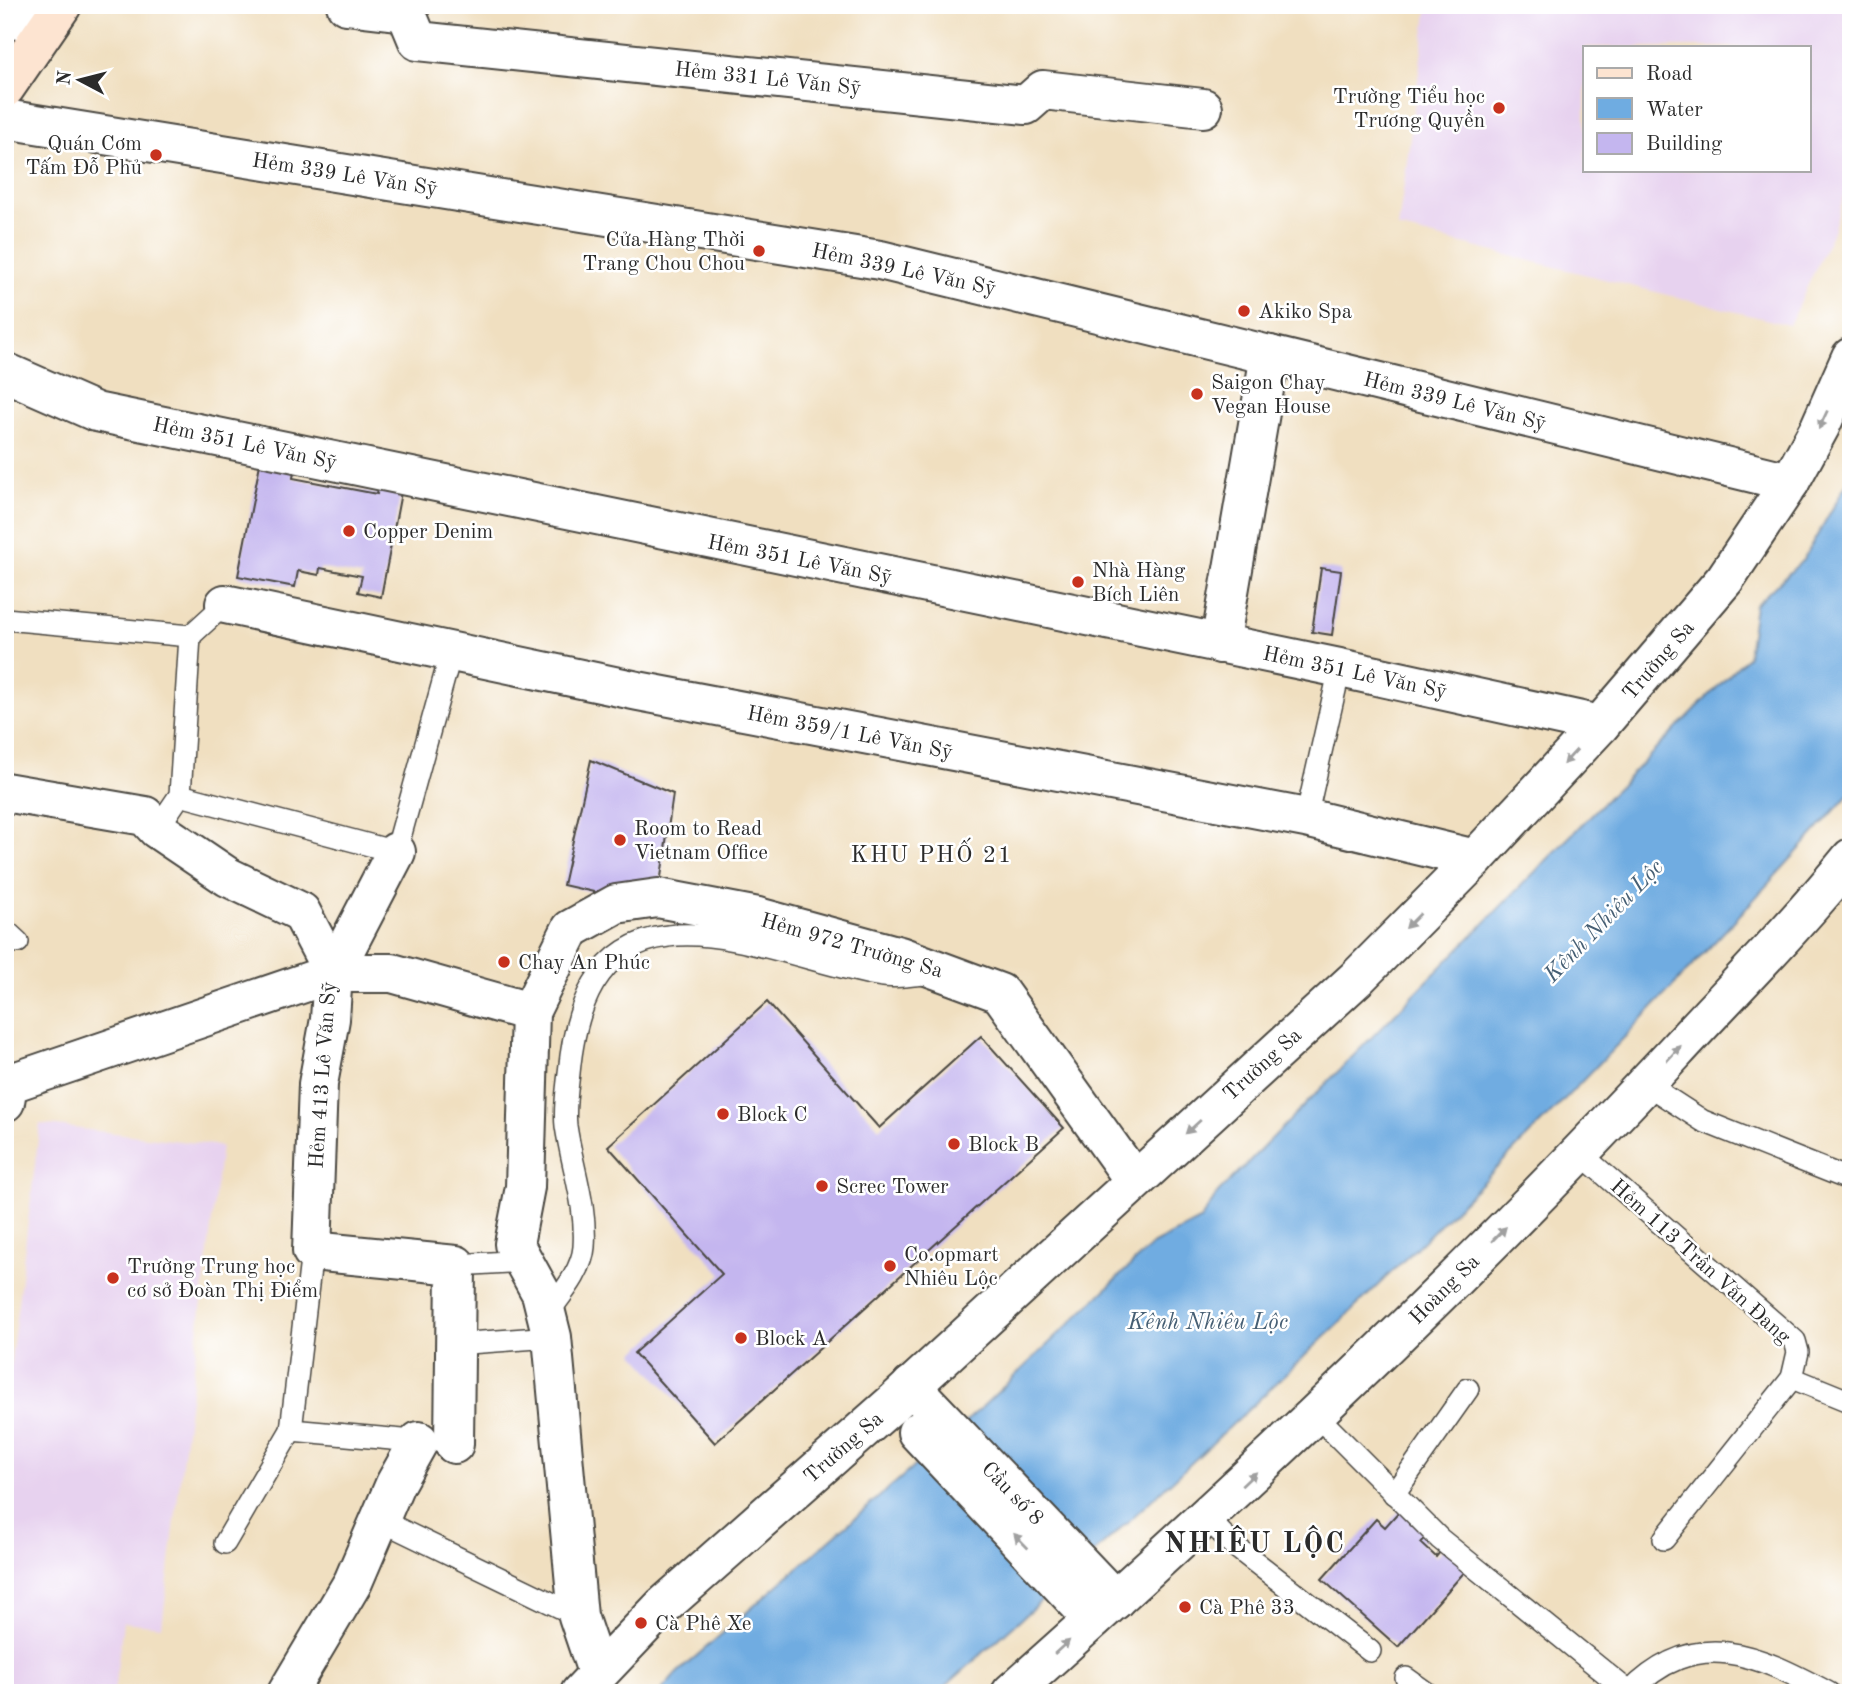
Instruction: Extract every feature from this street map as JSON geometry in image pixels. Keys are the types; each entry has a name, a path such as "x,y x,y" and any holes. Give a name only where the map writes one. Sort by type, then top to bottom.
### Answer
{"main road":[{"path":"5,88 56,14"}],"street":[{"name":"Hẻm 331 Lê Văn Sỹ","path":"346,5 406,12 418,41 1026,106 1043,90 1203,108"},
{"path":"5,19 56,14"},
{"name":"Hẻm 339 Lê Văn Sỹ","path":"5,119 880,260 1790,482"},
{"path":"1220,643 1270,355"},
{"name":"Trường Sa","path":"589,1683 663,1606 902,1395 1357,978 1475,859 1601,725 1699,614 1790,482 1820,427 1851,357"},
{"name":"Hẻm 351 Lê Văn Sỹ","path":"5,372 96,412 1220,643 1601,725"},
{"name":"Hẻm 359/1 Lê Văn Sỹ","path":"226,604 451,653 1306,818 1475,859"},
{"path":"5,792 145,816 157,829 228,877 301,912 333,973"},
{"path":"333,973 396,852"},
{"name":"Hoàng Sa","path":"1011,1693 1207,1518 1316,1415 1581,1154 1851,858"},
{"name":"Hẻm 972 Trường Sa","path":"530,1012 570,929 616,904 658,898 758,917 900,956 1000,993 1134,1180"},
{"path":"333,973 392,973 530,1012 525,1187 514,1244 541,1293 549,1327 578,1616 589,1683"},
{"name":"Hẻm 413 Lê Văn Sỹ","path":"5,1101 8,1084 333,973 330,1019 318,1084 312,1251"},
{"path":"287,1693 353,1582 380,1520 436,1443 454,1344 456,1265 312,1251"},
{"name":"Cầu số 8","path":"902,1395 1104,1610"}],"lane":[{"path":"157,829 180,795 190,636 226,604"},
{"path":"5,619 190,636"},
{"path":"180,795 396,852 451,653"},
{"path":"1306,818 1340,668"},
{"path":"454,1344 549,1327 572,1280 584,1249 581,1193 566,1125 567,1086 572,1042 583,1000 607,962 643,942 669,935 708,937 884,976 947,973"},
{"path":"1646,1084 1703,1121 1851,1180"},
{"name":"Hẻm 113 Trần Văn Đang","path":"1581,1154 1794,1341 1798,1352 1792,1378"},
{"path":"456,1265 508,1262 514,1244"},
{"path":"225,1543 291,1430 312,1251"},
{"path":"1664,1539 1792,1378 1851,1402"},
{"path":"1394,1494 1468,1389"},
{"path":"1316,1415 1440,1539 1629,1692 1652,1671 1696,1653 1746,1654 1777,1665 1829,1693"},
{"path":"291,1430 436,1443"},
{"path":"1207,1518 1231,1544 1370,1651"},
{"path":"380,1520 578,1616"},
{"path":"1406,1678 1427,1693"}],"shaded area":[{"name":"Trường Tiểu học Trương Quyền","path":"1428,5 1851,5 1851,174 1832,234 1789,325 1398,228"},
{"name":"Trường Trung học cơ sở Đoàn Thị Điểm","path":"40,1124 221,1146 162,1626 123,1622 114,1693 5,1693 5,1409"}],"water":[{"name":"Kênh Nhiêu Lộc","path":"1851,476 1851,792 1634,1028 1522,1143 1293,1367 938,1693 659,1693 677,1673 980,1409 1152,1245 1201,1219 1218,1193 1748,656 1755,605 1803,560"}],"building":[{"path":"260,464 294,470 293,478 377,494 380,478 403,482 381,597 358,592 362,576 320,568 319,575 298,571 295,587 238,576"},
{"path":"1321,568 1341,571 1332,635 1312,632"},
{"name":"Room to Read Vietnam Office","path":"591,760 673,794 658,898 629,900 563,885"},
{"name":"Screc Tower","path":"767,1002 879,1128 981,1036 1064,1128 715,1443 634,1353 722,1274 608,1146"},
{"path":"1402,1508 1430,1532 1421,1543 1436,1557 1444,1547 1468,1568 1398,1647 1322,1579 1376,1519 1385,1527"}],"place":[{"name":"Trường Tiểu học Trương Quyền","path":"1499,108"},
{"name":"Quán Cơm Tấm Đỗ Phủ","path":"156,155"},
{"name":"Cửa Hàng Thời Trang Chou Chou","path":"759,251"},
{"name":"Akiko Spa","path":"1244,311"},
{"name":"Saigon Chay Vegan House","path":"1197,394"},
{"name":"Copper Denim","path":"349,531"},
{"name":"Nhà Hàng Bích Liên","path":"1078,582"},
{"name":"Room to Read Vietnam Office","path":"620,840"},
{"name":"Chay An Phúc","path":"504,962"},
{"name":"Block C","path":"723,1114"},
{"name":"Block B","path":"954,1144"},
{"name":"Screc Tower","path":"822,1186"},
{"name":"Co.opmart Nhiêu Lộc","path":"890,1266"},
{"name":"Trường Trung học cơ sở Đoàn Thị Điểm","path":"113,1278"},
{"name":"Block A","path":"741,1338"},
{"name":"Cà Phê 33","path":"1185,1607"},
{"name":"Cà Phê Xe","path":"641,1623"}],"district":[{"name":"KHU PHỐ 21","path":"932,854"},
{"name":"NHIÊU LỘC","path":"1255,1542"}]}
